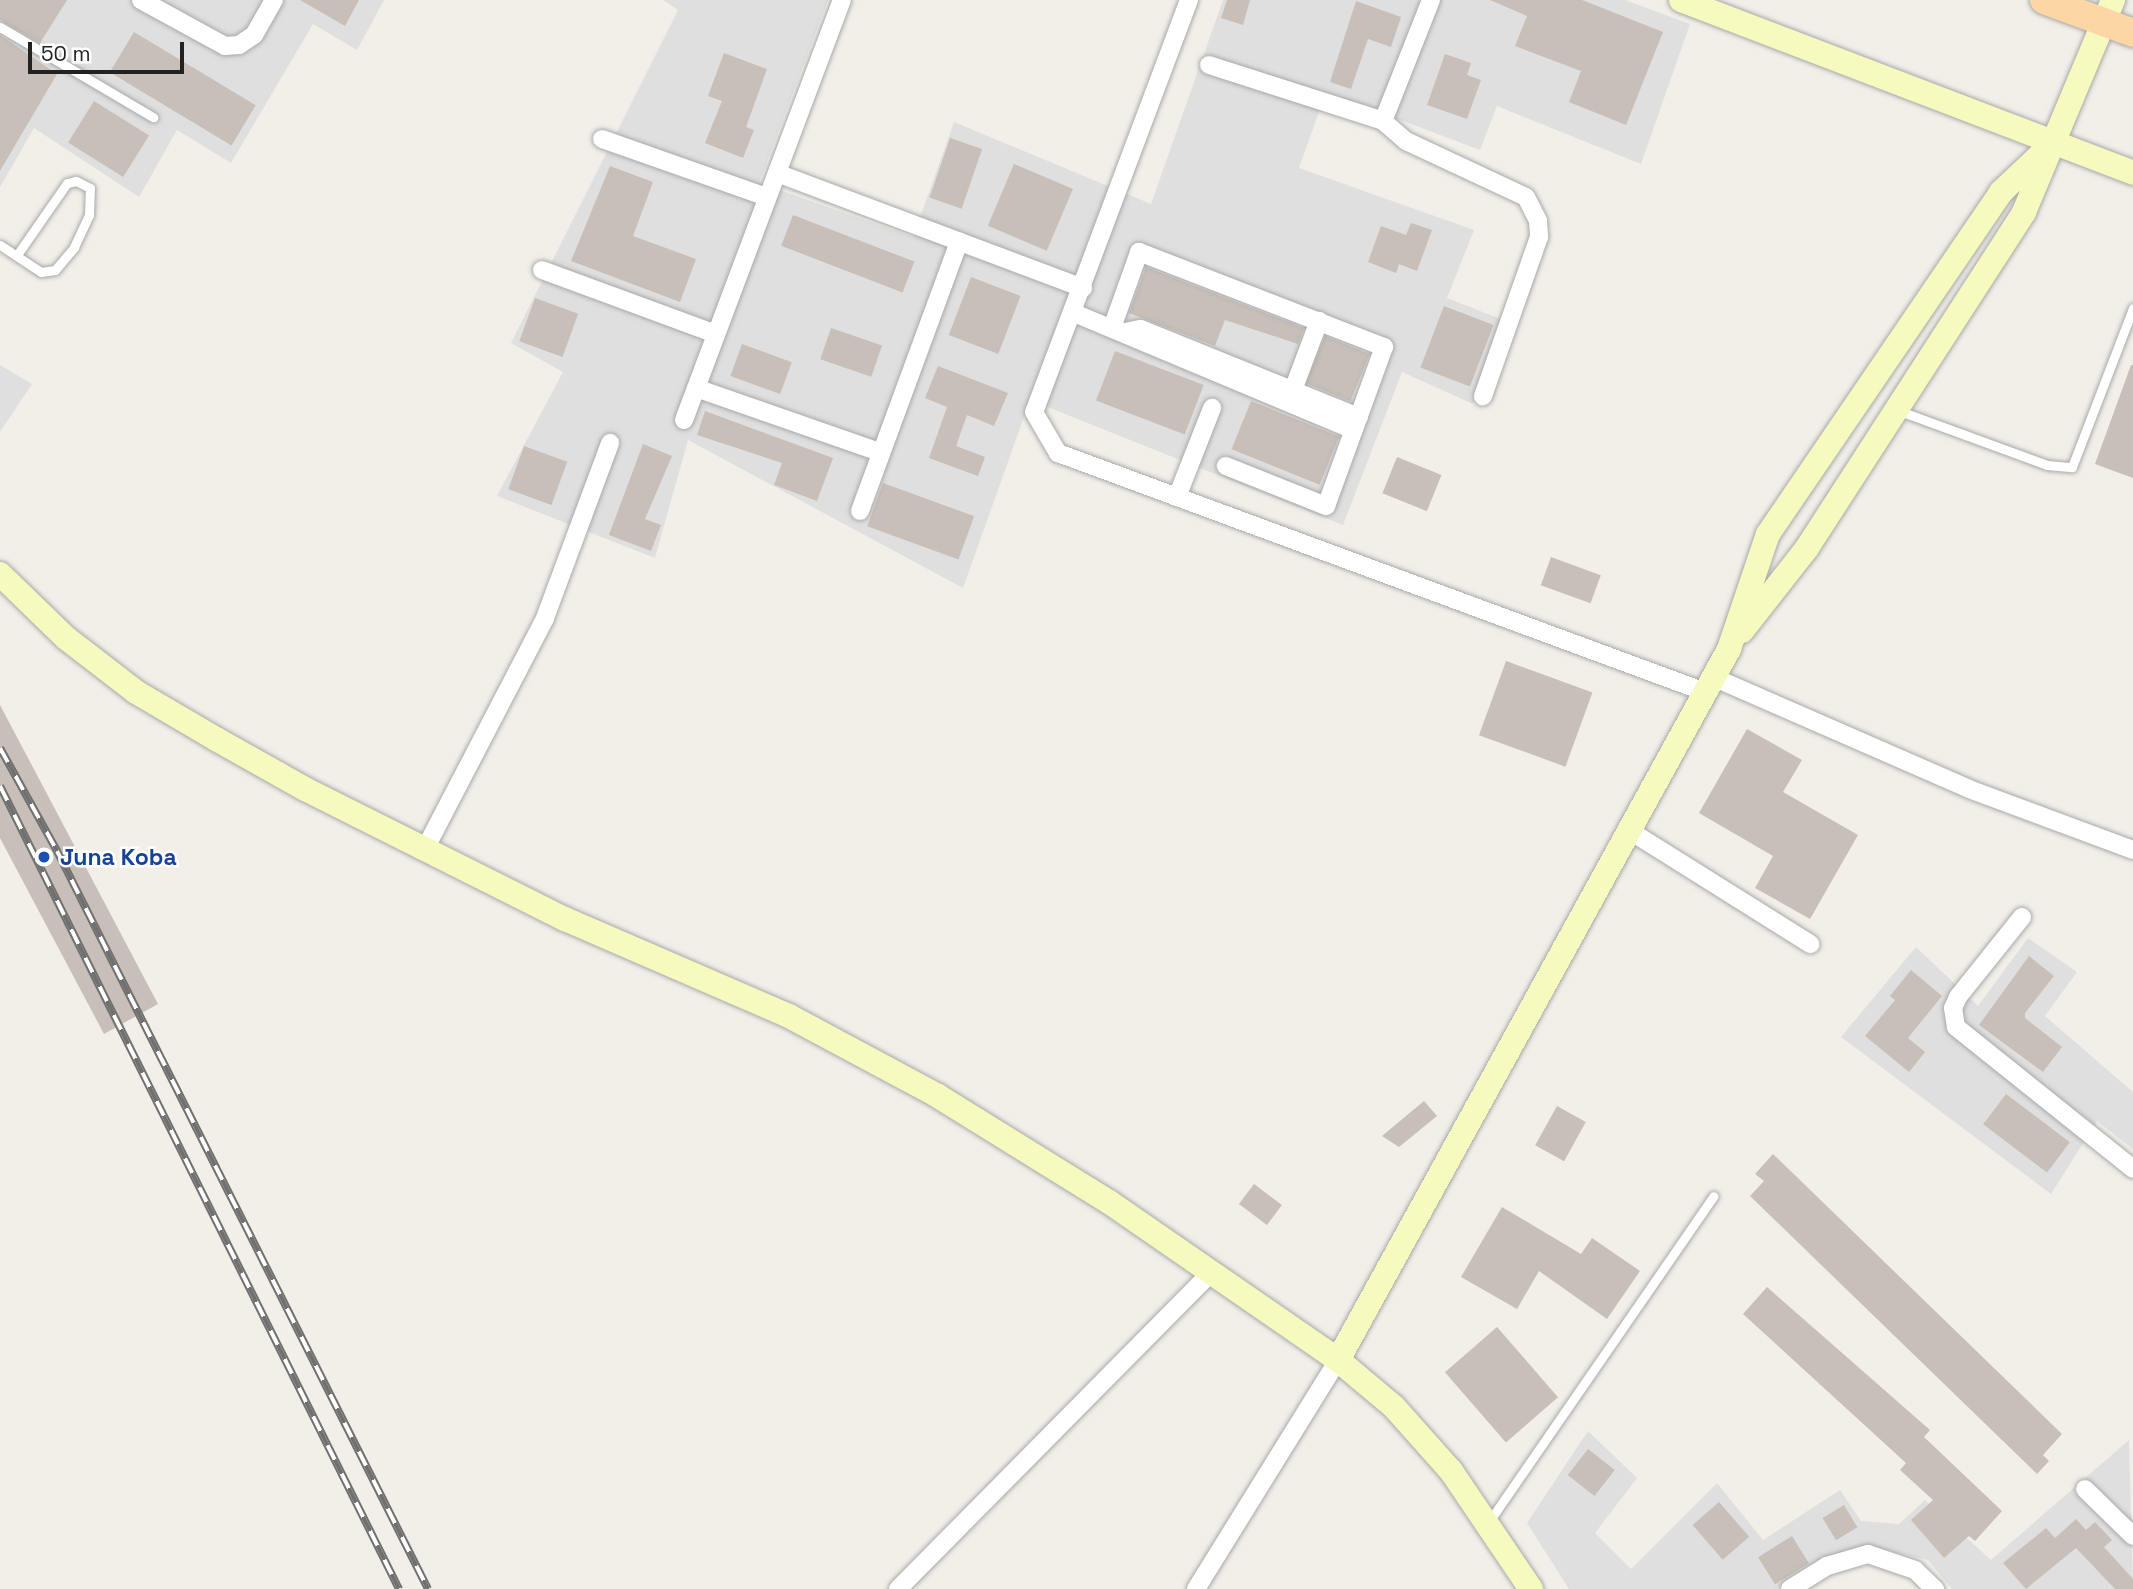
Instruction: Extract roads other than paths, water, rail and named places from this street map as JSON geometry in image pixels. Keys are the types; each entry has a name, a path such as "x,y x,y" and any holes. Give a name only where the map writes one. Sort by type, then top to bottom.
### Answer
{"main road":[{"path":"2043,0 2109,11 2133,33"}],"street":[{"path":"141,0 225,46 239,45 254,35 274,0"},
{"path":"684,419 842,0"},
{"path":"1189,0 1074,313 1034,412 1058,453 1709,684 1969,789 2133,850"},
{"path":"1383,121 1431,0"},
{"path":"1681,0 2133,173"},
{"path":"1728,649 1807,548 2024,212 2109,11"},
{"path":"1209,65 1383,121 1391,133 1512,189 1535,208 1539,237 1483,396"},
{"path":"602,139 767,197"},
{"path":"1196,1589 1338,1360 1630,831 1728,649 1768,534 2001,192 2054,142"},
{"path":"777,173 1083,288"},
{"path":"860,511 959,242"},
{"path":"1118,330 1139,253 1384,346 1326,506 1226,466"},
{"path":"542,270 716,334"},
{"path":"1074,313 1118,330 1135,342 1357,423"},
{"path":"1293,390 1319,321"},
{"path":"1118,330 1141,329 1293,390 1357,423"},
{"path":"696,388 880,452"},
{"path":"1177,497 1212,408"},
{"path":"425,849 545,618 610,443"},
{"path":"0,574 66,638 136,692 305,789 565,919 789,1016 938,1096 1109,1202 1338,1360 1423,1438 1531,1589"},
{"path":"1630,831 1810,944"},
{"path":"2022,917 1958,997 1953,1009 1956,1027 2133,1168"},
{"path":"898,1589 1211,1273"},
{"path":"2085,1489 2133,1536"},
{"path":"1790,1589 1827,1566 1868,1553 1915,1570 1935,1589"}],"lane":[{"path":"0,27 153,117"},
{"path":"0,245 41,272 65,262 89,215 90,188 76,181 67,183 17,255"},
{"path":"1896,409 2047,465 2071,467 2133,307"},
{"path":"1487,1525 1714,1196"}],"railway":[{"path":"0,748 57,851 428,1589"},
{"path":"0,786 399,1589"}],"place":[{"name":"Juna Koba","path":"44,857"}]}
